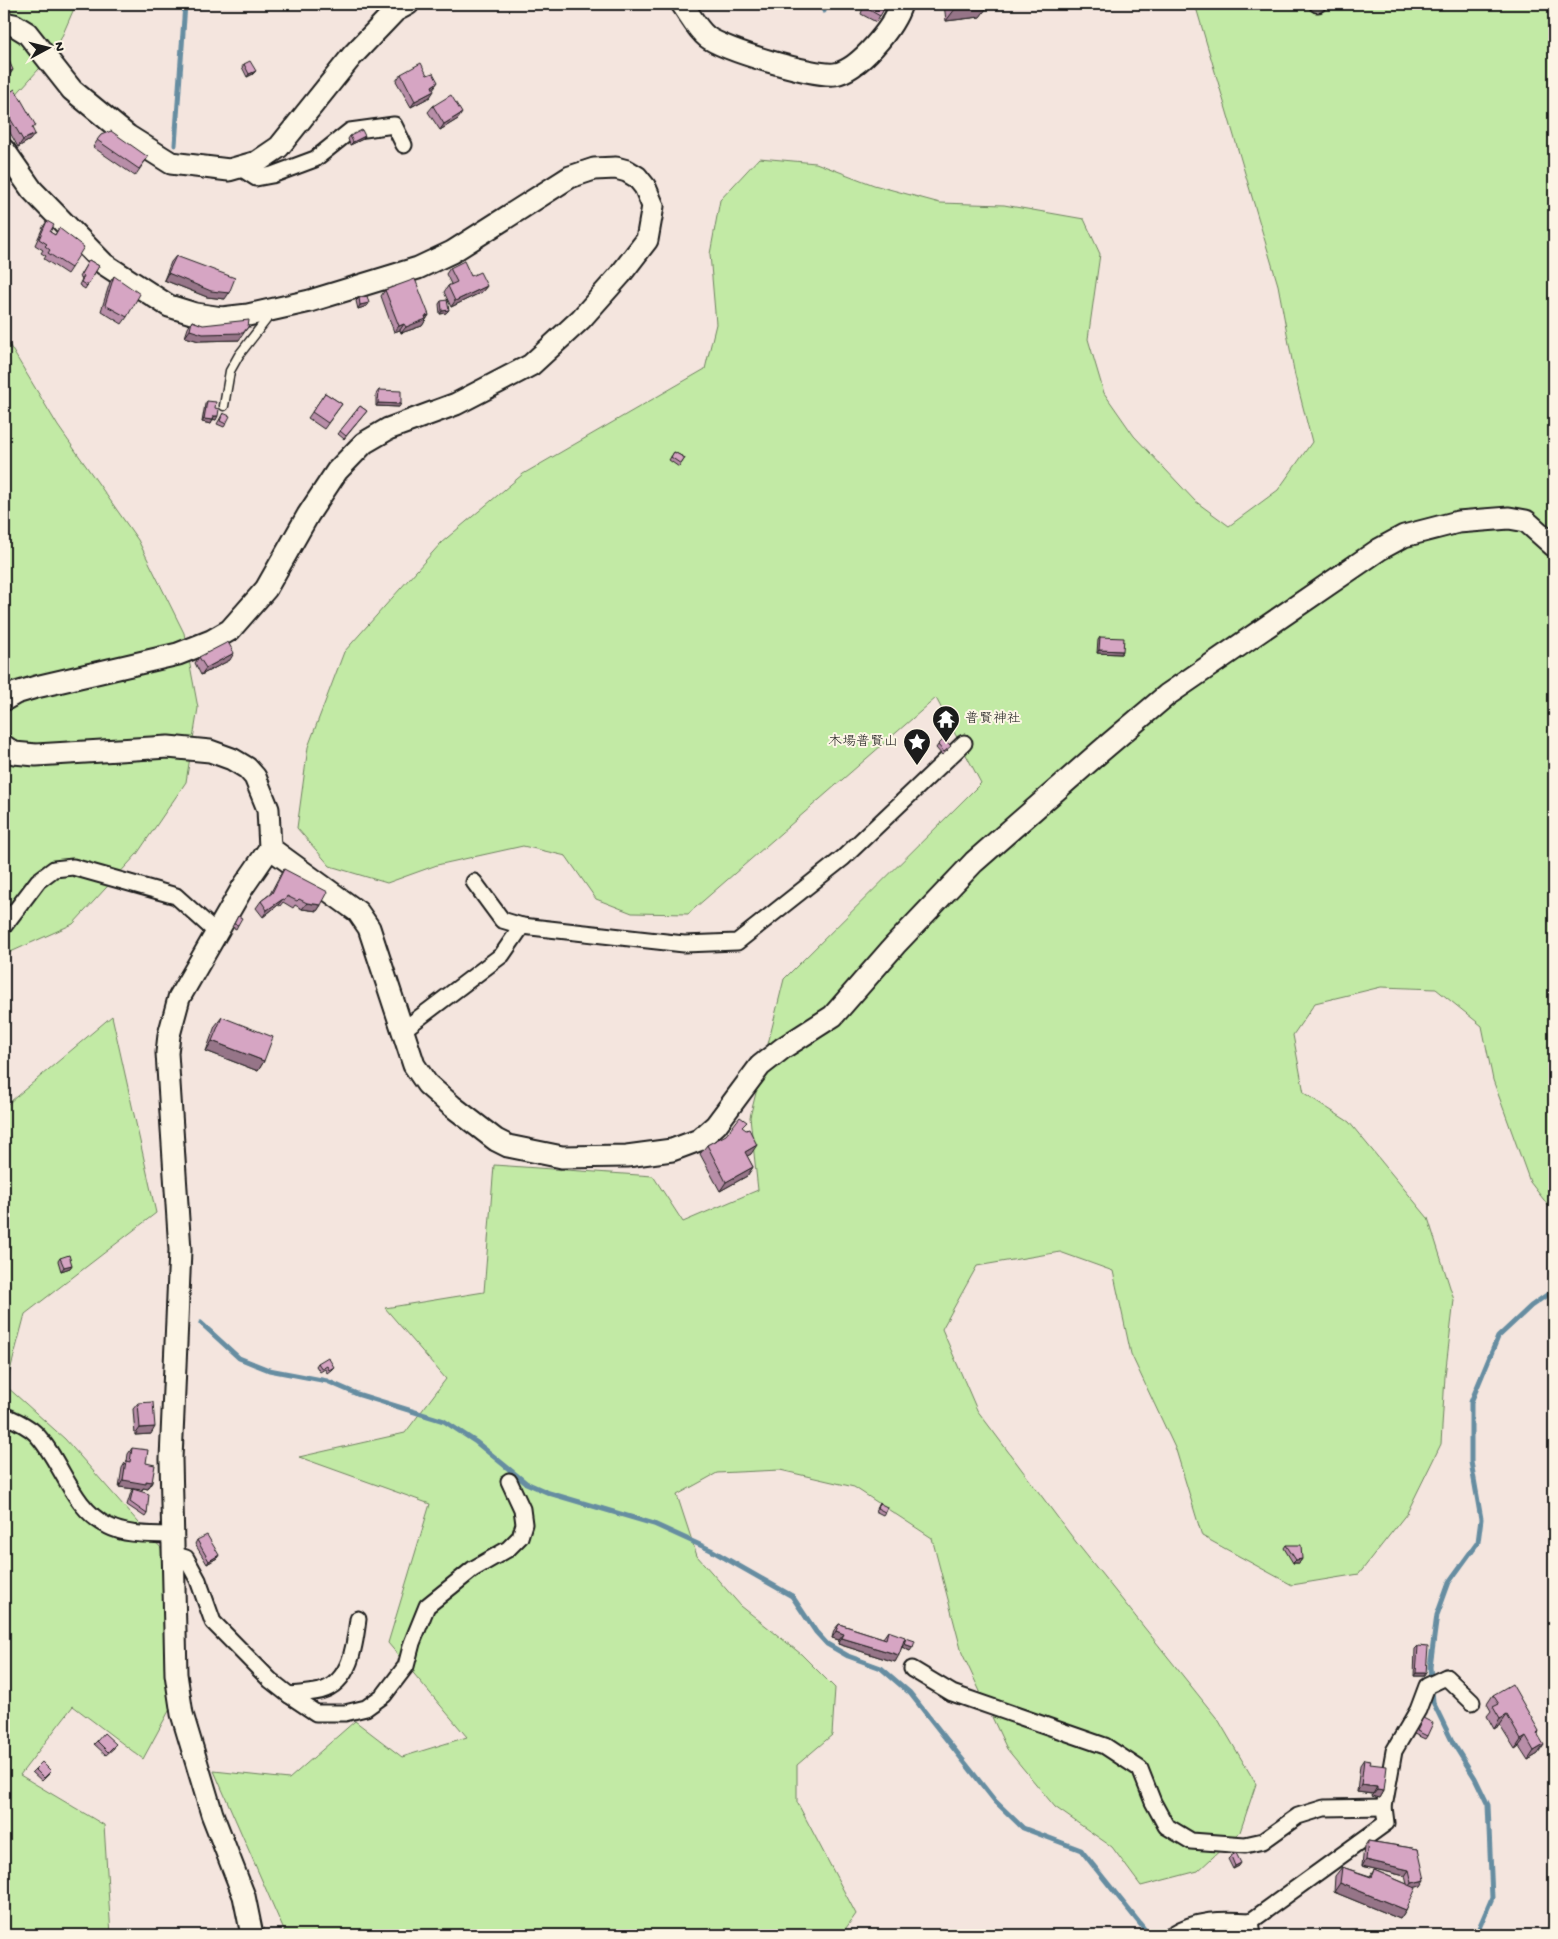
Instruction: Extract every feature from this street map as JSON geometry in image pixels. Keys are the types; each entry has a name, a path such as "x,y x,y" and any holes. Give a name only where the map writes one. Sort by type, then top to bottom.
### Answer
{"street":[{"path":"4,23 14,25 27,33 72,90 128,136 171,162 229,170 257,162 279,147 352,56 395,11 408,4"},
{"path":"682,4 708,38 726,47 817,74 836,74 855,64 872,48 890,26 901,4"},
{"path":"239,167 256,178 272,175 315,159 350,130 394,125 404,145"},
{"path":"4,150 32,190 104,264 169,306 195,314 222,318 248,315 310,301 418,268 452,252 570,177 582,172 606,168 627,171 637,177 651,198 653,216 647,240 625,270 581,319 531,365 456,404 388,429 364,443 337,471 308,515 266,589 230,630 211,641 178,654 36,687 16,693 4,700"},
{"path":"270,848 358,912 369,928 414,1064 427,1084 452,1106 508,1146 562,1157 627,1156 672,1150 699,1140 716,1125 760,1066 783,1048 833,1016 895,945 974,862 1167,695 1380,550 1404,536 1458,522 1509,518 1526,521 1554,546"},
{"path":"474,882 502,920 522,926 684,944 736,942 843,858 964,743"},
{"path":"4,746 14,753 36,755 168,748 210,751 232,759 247,768 255,777 268,809 270,848 243,887 180,998 168,1035 167,1053 180,1250 171,1459 176,1674 182,1714 212,1814 244,1896 252,1935"},
{"path":"4,926 38,881 54,869 73,866 176,896 216,933"},
{"path":"402,1030 502,955 522,926"},
{"path":"4,1418 8,1417 35,1432 91,1514 108,1526 173,1545 186,1558 198,1580 213,1622 270,1680 316,1712 346,1713 366,1708 384,1695 406,1666 412,1643 427,1606 473,1569 508,1549 520,1537 524,1524 522,1509 509,1481"},
{"path":"289,1695 322,1690 341,1678 353,1654 358,1619"},
{"path":"912,1669 952,1693 1105,1746 1140,1769 1153,1802 1166,1826 1192,1841 1245,1845 1263,1841 1298,1816 1342,1802 1384,1806"},
{"path":"1171,1935 1182,1928 1210,1920 1252,1928 1386,1823 1384,1806 1394,1751 1432,1683 1446,1677 1472,1702"}],"lane":[{"path":"224,406 230,371 239,355 274,309"}],"green space":[{"path":"4,4 76,4 56,50 4,108"},
{"path":"1195,4 1554,4 1554,1213 1530,1182 1493,1080 1482,1026 1436,989 1381,987 1315,1003 1293,1035 1304,1093 1349,1122 1428,1218 1454,1300 1445,1376 1441,1444 1407,1513 1359,1574 1292,1585 1202,1536 1176,1450 1131,1354 1113,1271 1060,1252 977,1266 942,1329 977,1410 1076,1542 1219,1721 1256,1784 1240,1832 1198,1871 1141,1886 1112,1847 1055,1807 1007,1749 962,1653 932,1538 854,1487 780,1470 717,1473 677,1495 697,1556 741,1606 801,1654 835,1688 832,1735 797,1765 797,1802 856,1914 841,1935 286,1935 214,1771 289,1779 355,1721 402,1757 467,1737 388,1643 430,1504 299,1457 405,1433 446,1379 385,1308 484,1292 494,1165 653,1176 683,1222 758,1190 750,1117 784,979 981,783 936,698 688,914 632,913 596,899 566,856 523,846 437,865 387,883 330,866 297,828 308,747 344,652 441,543 523,474 705,369 716,324 710,254 720,200 759,158 816,163 874,185 940,203 1004,205 1084,219 1100,254 1088,339 1104,393 1134,436 1195,501 1229,526 1278,490 1312,442 1295,376 1278,285"},
{"path":"4,336 58,426 138,540 184,633 198,708 186,782 137,854 73,924 4,955"},
{"path":"112,1016 156,1213 25,1314 6,1386 65,1439 161,1548 170,1709 143,1759 73,1706 20,1775 104,1825 111,1935 4,1935 4,1107"}],"building":[{"path":"867,4 887,4 880,16 866,8"},
{"path":"954,4 989,4 989,5 955,9"},
{"path":"7,56 13,70 4,74 4,57"},
{"path":"250,61 256,71 249,74 244,64"},
{"path":"421,63 427,75 433,73 438,82 432,86 434,91 415,101 401,74"},
{"path":"15,89 36,126 32,128 35,134 23,140 4,108 4,96"},
{"path":"451,95 462,113 444,124 433,106"},
{"path":"362,130 365,136 353,142 350,136"},
{"path":"111,131 148,157 139,169 97,140 101,135"},
{"path":"47,221 54,225 50,232 55,235 59,228 84,247 71,268 48,253 50,250 45,246 47,244 39,239"},
{"path":"176,256 235,278 229,293 211,291 168,273"},
{"path":"89,260 99,266 87,286 81,282 84,276 81,274"},
{"path":"464,261 471,276 480,272 487,286 455,301 448,286 457,282 450,268"},
{"path":"114,276 140,294 127,317 105,305"},
{"path":"415,279 429,315 425,316 426,319 406,327 404,324 399,326 385,290"},
{"path":"367,296 369,303 360,305 359,298"},
{"path":"447,300 449,310 442,311 441,301"},
{"path":"249,320 248,327 243,333 203,334 190,330 192,321 203,325"},
{"path":"379,390 401,391 401,404 378,403"},
{"path":"325,393 342,404 328,423 312,412"},
{"path":"207,401 216,402 215,408 219,409 218,416 214,416 213,420 204,419"},
{"path":"360,406 367,411 346,436 340,431"},
{"path":"223,413 230,416 226,424 220,421"},
{"path":"674,452 685,458 681,464 671,457"},
{"path":"1100,637 1124,638 1123,651 1099,650"},
{"path":"228,642 234,653 206,668 199,657"},
{"path":"944,739 951,746 944,752 938,745"},
{"path":"284,869 328,892 321,905 307,903 299,899 297,901 287,896 285,900 283,899 267,910 261,901 272,893"},
{"path":"238,916 242,918 238,925 234,924"},
{"path":"222,1017 273,1037 264,1061 212,1041"},
{"path":"740,1117 747,1122 742,1127 746,1130 749,1129 757,1145 745,1152 753,1167 726,1182 707,1145 726,1135"},
{"path":"69,1255 72,1265 64,1267 60,1258"},
{"path":"328,1357 334,1367 329,1370 327,1366 322,1369 318,1363"},
{"path":"153,1402 155,1427 140,1428 138,1403"},
{"path":"132,1448 148,1450 146,1463 155,1465 152,1482 146,1481 146,1484 123,1480 126,1461 130,1462"},
{"path":"133,1489 149,1494 147,1514 130,1502"},
{"path":"879,1503 887,1507 885,1512 877,1508"},
{"path":"207,1535 219,1555 209,1561 197,1540"},
{"path":"1286,1545 1301,1545 1302,1559 1296,1560"},
{"path":"839,1624 886,1639 888,1631 905,1637 899,1655 842,1638 844,1634 836,1631"},
{"path":"906,1638 915,1641 913,1647 904,1644"},
{"path":"1418,1646 1428,1647 1426,1673 1416,1673"},
{"path":"1512,1684 1539,1731 1537,1733 1544,1745 1534,1751 1526,1737 1521,1740 1507,1715 1500,1719 1493,1707 1499,1704 1493,1695"},
{"path":"1423,1718 1433,1723 1427,1736 1417,1731"},
{"path":"104,1733 116,1744 108,1752 97,1741"},
{"path":"1364,1759 1371,1760 1370,1764 1387,1766 1384,1791 1377,1790 1377,1787 1361,1785"},
{"path":"42,1762 51,1771 44,1778 35,1769"},
{"path":"1368,1841 1418,1849 1425,1880 1412,1883 1409,1870 1366,1860"},
{"path":"1236,1853 1241,1863 1235,1866 1231,1856"},
{"path":"1342,1867 1371,1877 1374,1870 1416,1888 1406,1910 1340,1883"}],"waterway":[{"path":"175,145 185,4"},
{"path":"822,4 824,11"},
{"path":"1476,1935 1492,1898 1488,1805 1475,1778 1453,1743 1433,1702 1430,1667 1437,1615 1449,1582 1478,1542 1481,1519 1471,1462 1471,1402 1498,1337 1531,1306 1554,1290"},
{"path":"201,1323 239,1358 269,1370 327,1381 357,1394 444,1421 476,1442 526,1483 549,1493 654,1524 711,1550 792,1596 816,1632 827,1644 848,1656 881,1668 910,1693 995,1801 1023,1828 1081,1850 1149,1935"}],"place":[{"name":"普賢神社","path":"946,743"},
{"name":"木場普賢山","path":"917,766"}]}
